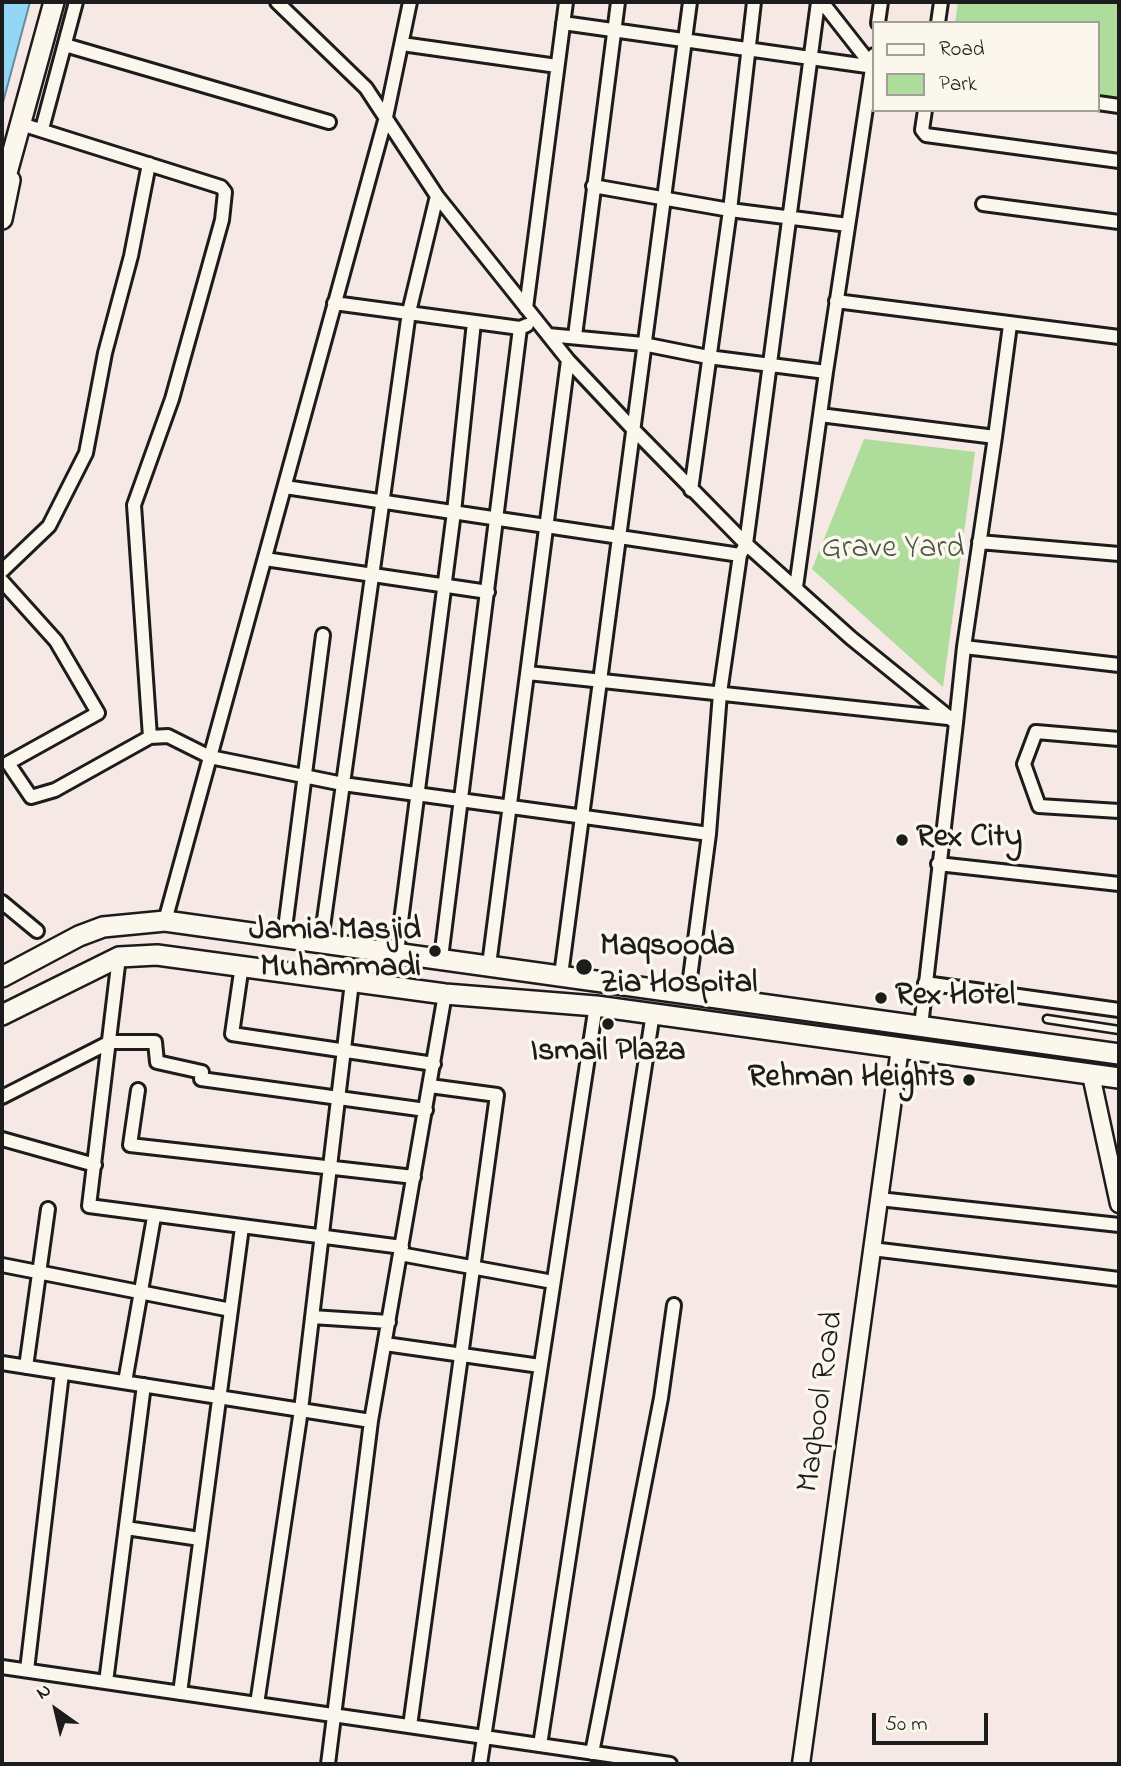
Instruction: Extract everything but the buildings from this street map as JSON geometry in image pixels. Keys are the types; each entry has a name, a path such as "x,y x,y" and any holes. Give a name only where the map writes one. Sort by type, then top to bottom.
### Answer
{"main road":[{"path":"2,191 54,2"},
{"path":"2,219 21,124"},
{"path":"2,977 103,927 165,921 1119,1054"},
{"path":"2,1015 119,957 157,955 445,994 653,1013 1119,1079"},
{"path":"38,958 55,988"}],"street":[{"path":"42,129 76,2"},
{"path":"277,2 366,88 437,196 568,360 691,489 743,549 796,587 851,638 952,721"},
{"path":"165,921 386,117 410,2"},
{"path":"441,958 520,328 530,313 566,2"},
{"path":"575,336 618,2"},
{"path":"561,975 690,2"},
{"path":"691,489 730,210 754,2"},
{"path":"688,993 709,834 720,693 772,363 820,2"},
{"path":"820,2 872,61"},
{"path":"878,21 881,2"},
{"path":"938,21 941,2"},
{"path":"564,23 750,51 872,63"},
{"path":"401,44 557,66"},
{"path":"65,45 329,122"},
{"path":"796,587 836,300 872,75"},
{"path":"1100,103 1119,106"},
{"path":"925,112 922,130 926,135 1119,161"},
{"path":"21,124 221,187 225,192 222,220 172,399 134,505 150,737"},
{"path":"2,571 49,526 86,453 105,353 131,256 149,164"},
{"path":"593,186 730,210 848,225"},
{"path":"321,941 409,312 437,196"},
{"path":"983,204 1119,222"},
{"path":"836,300 1010,325 1119,337"},
{"path":"334,303 520,328"},
{"path":"397,952 454,512 474,322"},
{"path":"921,1026 952,721 1010,325"},
{"path":"548,335 643,344 708,357 772,363 826,372"},
{"path":"489,965 568,360"},
{"path":"820,415 995,437"},
{"path":"285,487 618,536 743,549"},
{"path":"979,542 1119,554"},
{"path":"265,559 488,592"},
{"path":"2,581 57,641 98,713 8,763 31,797 55,790 150,737 168,736 210,757 343,784 709,834"},
{"path":"284,936 323,635"},
{"path":"964,647 1119,665"},
{"path":"528,673 952,721"},
{"path":"1119,740 1036,732 1024,764 1040,806 1119,811"},
{"path":"938,864 1119,884"},
{"path":"2,902 37,931"},
{"path":"119,957 89,1206 154,1217 322,1237 401,1250 553,1282"},
{"path":"242,965 232,1034 434,1063"},
{"path":"257,1704 301,1410 352,982"},
{"path":"925,983 1119,1010"},
{"path":"328,1764 332,1715 371,1421 445,994"},
{"path":"480,1764 596,1006"},
{"path":"540,1745 653,1013"},
{"path":"2,1097 110,1042 155,1042 157,1062 202,1072 201,1079 426,1110"},
{"name":"Maqbool Road","path":"802,1764 900,1048"},
{"path":"1091,1074 1113,1150 1119,1204"},
{"path":"410,1726 497,1095 430,1086"},
{"path":"138,1090 131,1145 414,1177"},
{"path":"2,1139 95,1165"},
{"path":"879,1199 1119,1225"},
{"path":"26,1367 48,1209"},
{"path":"125,1382 154,1217"},
{"path":"180,1693 242,1227"},
{"path":"872,1249 1119,1279"},
{"path":"2,1265 231,1310"},
{"path":"592,1753 661,1398 674,1305"},
{"path":"312,1317 388,1322"},
{"path":"385,1344 540,1366"},
{"path":"2,1363 371,1421"},
{"path":"27,1671 62,1373"},
{"path":"106,1682 144,1385"},
{"path":"126,1528 200,1539"},
{"path":"2,1667 540,1745 639,1762 670,1764"}],"lane":[{"path":"1047,1019 1119,1030"}],"green space":[{"path":"958,2 1119,2 1119,100 1100,97 1100,21 955,21"},
{"name":"Grave Yard","path":"864,439 975,452 943,687 812,569"}],"water":[{"path":"2,2 30,2 2,106"}],"place":[{"name":"Rex City","path":"902,840"},
{"name":"Jamia Masjid Muhammadi","path":"435,951"},
{"name":"Maqsooda Zia Hospital","path":"584,967"},
{"name":"Rex Hotel","path":"881,998"},
{"name":"Ismail Plaza","path":"608,1024"},
{"name":"Rehman Heights","path":"969,1080"}]}
